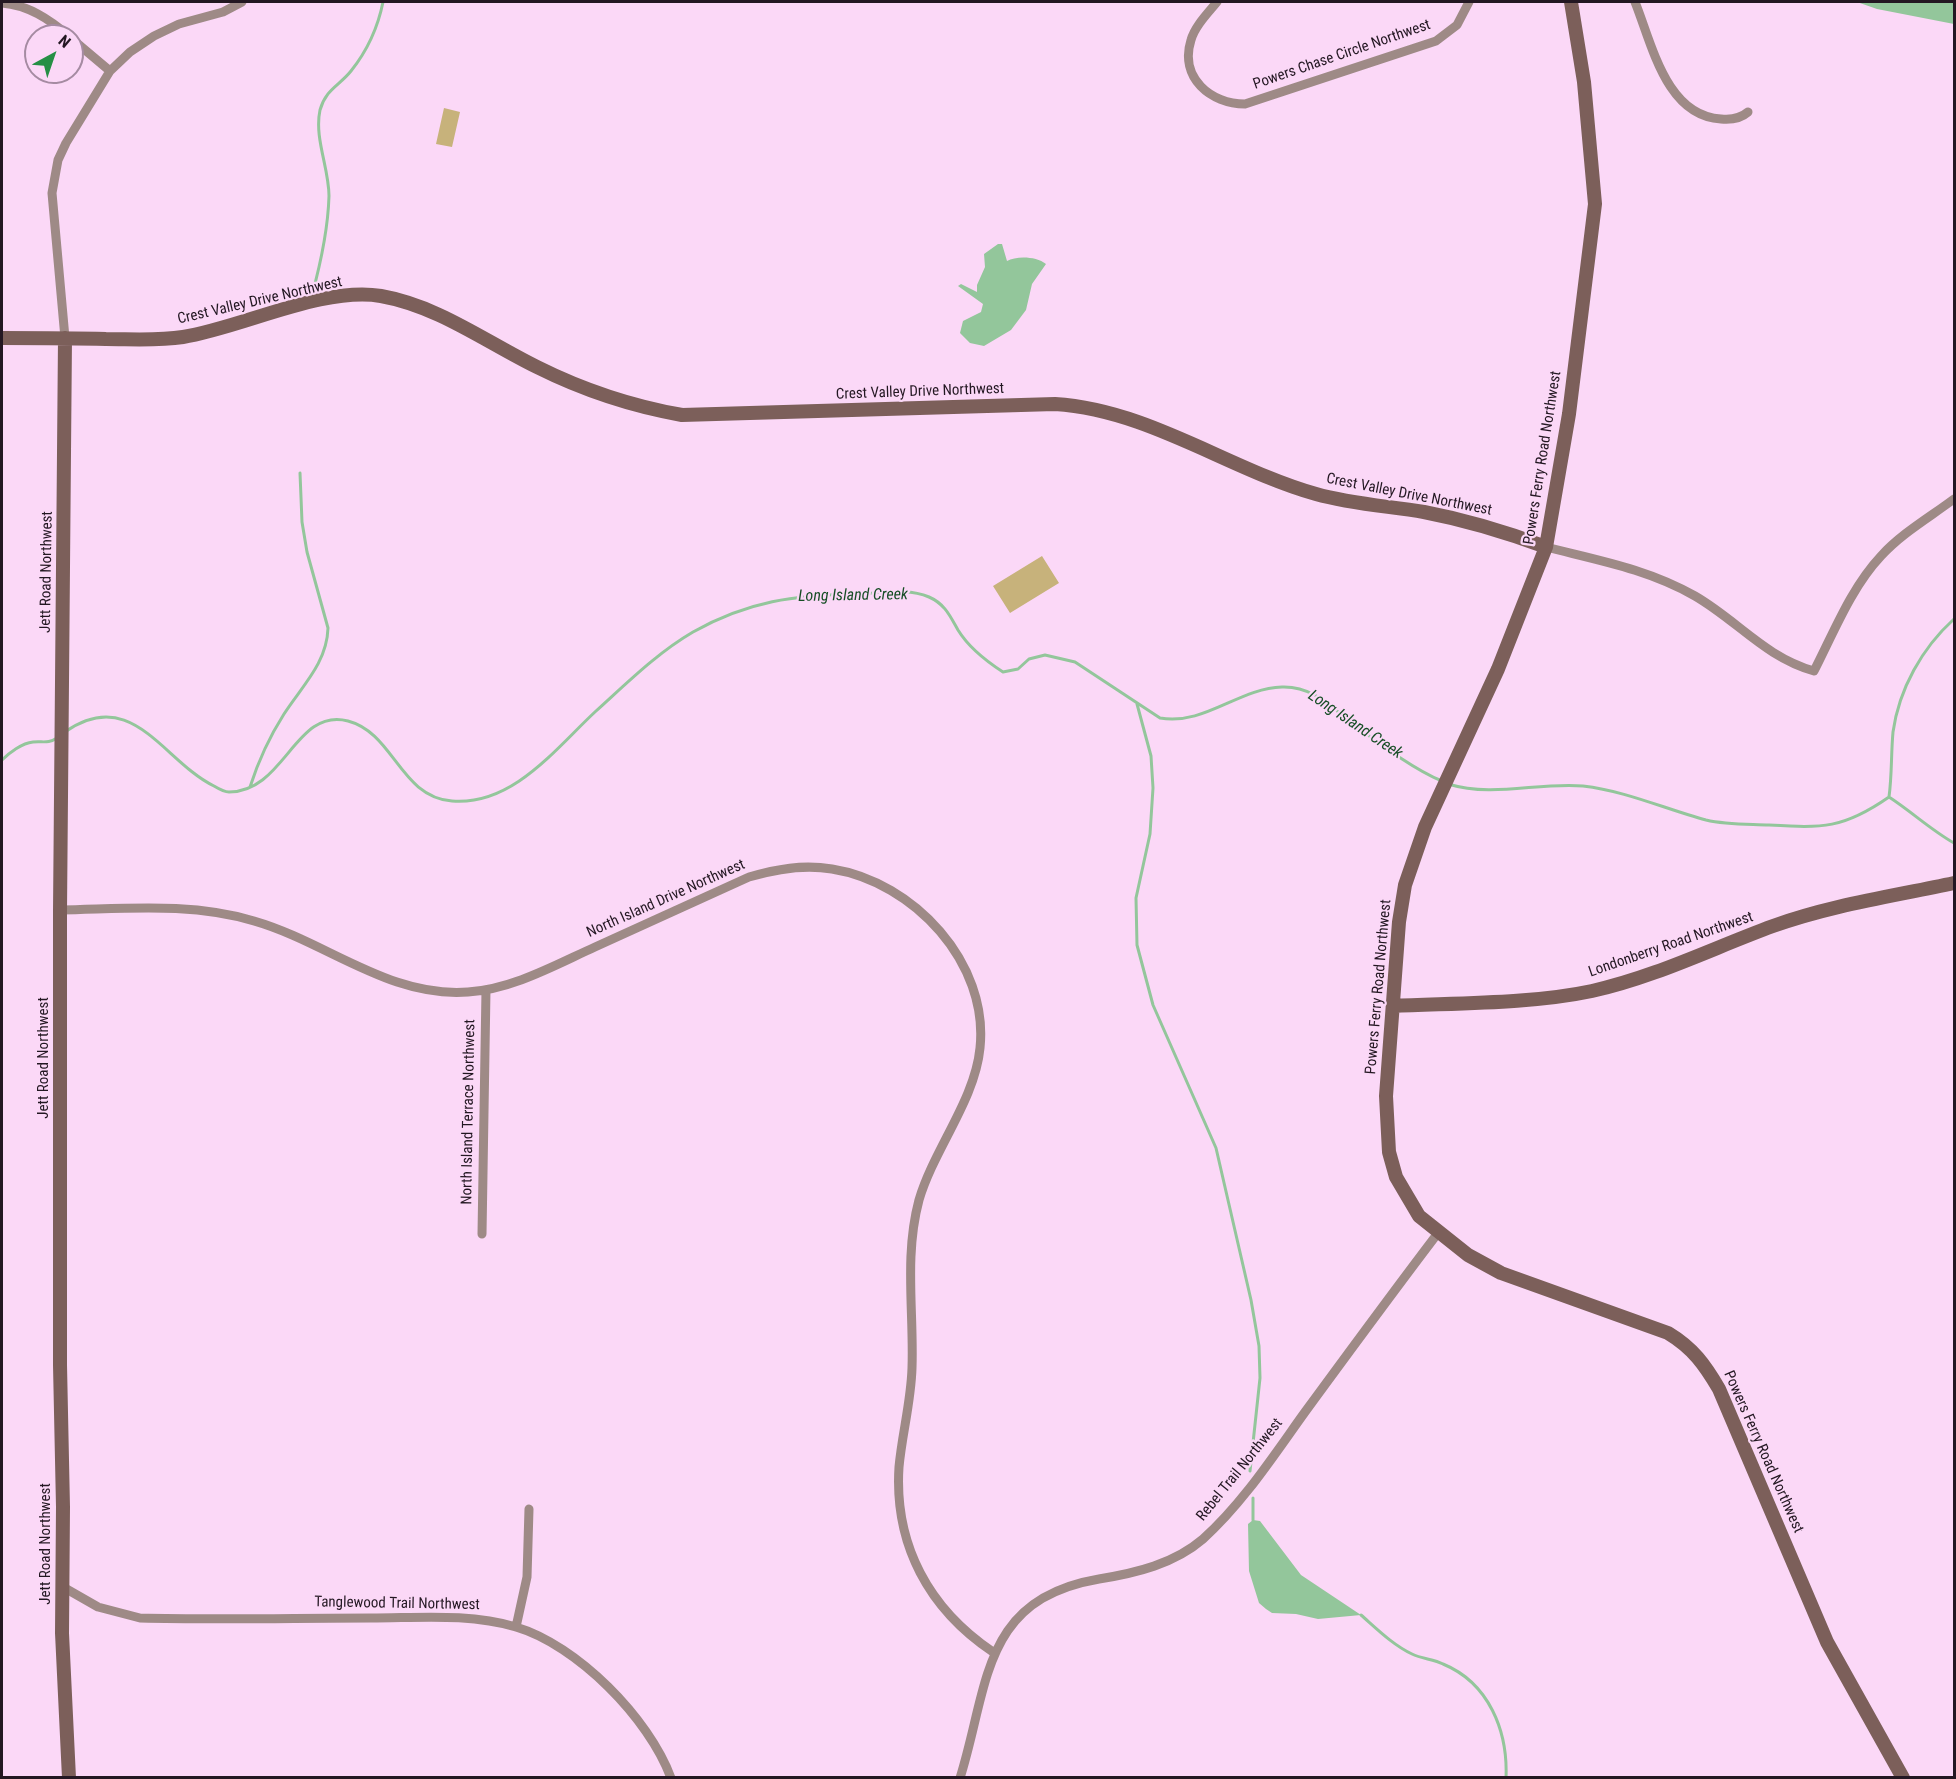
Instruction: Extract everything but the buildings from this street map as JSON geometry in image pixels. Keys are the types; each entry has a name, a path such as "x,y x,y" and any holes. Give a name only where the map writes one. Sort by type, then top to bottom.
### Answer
{"street":[{"path":"65,338 52,208 54,178 66,143 110,71 130,52 154,36 179,24 223,12 242,2"},
{"name":"Powers Chase Circle Northwest","path":"1217,2 1191,39 1189,65 1202,90 1215,99 1229,104 1245,104 1436,41 1457,25 1469,2"},
{"name":"Powers Ferry Road Northwest","path":"1571,2 1584,82 1595,204 1569,414 1546,547 1502,659 1414,856 1406,885 1399,922 1386,1096 1389,1152 1396,1177 1406,1198 1419,1216 1468,1255 1501,1273 1668,1333 1688,1345 1702,1360 1719,1389 1827,1642 1903,1778"},
{"path":"1635,2 1676,96 1701,115 1717,119 1738,118 1748,112"},
{"path":"2,3 30,10 55,24"},
{"path":"84,49 110,71"},
{"name":"Crest Valley Drive Northwest","path":"2,338 181,338 305,304 352,295 380,296 407,302 437,313 564,380 610,399 682,415 1055,404 1083,406 1143,423 1224,459 1314,493 1458,519 1505,531 1546,547 1633,568 1673,584 1715,609 1775,656 1814,671 1847,603 1880,557 1896,542 1954,499"},
{"name":"Jett Road Northwest","path":"65,338 60,910 63,1587 69,1778"},
{"name":"North Island Drive Northwest","path":"60,910 170,908 224,914 282,930 404,985 444,992 486,990 528,977 749,877 792,867 834,869 873,882 916,909 951,944 966,968 976,995 981,1023 980,1049 967,1092 928,1173 913,1224 909,1267 912,1372 899,1465 898,1498 908,1546 927,1588 958,1626 993,1652"},
{"name":"Londonberry Road Northwest","path":"1392,1006 1489,1001 1592,991 1625,982 1815,913 1954,883"},
{"name":"North Island Terrace Northwest","path":"482,1234 486,990"},
{"name":"Rebel Trail Northwest","path":"960,1778 993,1652 1005,1632 1020,1616 1055,1592 1083,1582 1118,1576 1170,1561 1204,1538 1262,1472 1438,1233"},
{"path":"516,1627 527,1578 529,1509"},
{"name":"Tanglewood Trail Northwest","path":"63,1587 98,1607 140,1618 457,1617 516,1627 566,1650 601,1679 650,1738 671,1778"}],"shaded area":[{"path":"1857,2 1954,2 1954,24 1877,9"},
{"path":"444,108 460,112 452,147 436,144"},
{"path":"998,244 1002,244 1007,261 1026,258 1037,259 1046,264 1032,284 1026,310 1011,330 984,346 970,343 960,333 963,321 981,312 983,304 958,286 961,284 977,292 977,285 985,267 984,254"},
{"path":"1042,556 1059,583 1010,613 993,586"},
{"path":"1253,1520 1260,1521 1301,1575 1361,1615 1318,1619 1296,1614 1272,1613 1259,1603 1249,1571 1248,1524"}],"waterway":[{"path":"312,295 324,246 329,196 320,142 320,110 329,92 351,71 367,47 375,30 383,2"},
{"path":"250,787 274,731 312,674 327,641 328,628 307,552 302,522 300,473"},
{"name":"Long Island Creek","path":"65,732 89,720 109,717 128,722 145,732 196,775 229,792 248,788 264,779 315,726 330,720 348,721 364,728 376,738 420,789 434,797 452,801 474,800 495,794 532,772 655,659 680,640 713,622 733,613 792,598 911,592 929,597 939,603 947,611 967,643 1003,672 1018,669 1029,659 1045,655 1075,662 1160,718 1176,719 1192,717 1266,689 1282,687 1303,690 1321,699 1396,755 1442,781"},
{"name":"Long Island Creek","path":"1448,784 1482,790 1566,785 1599,788 1706,820 1730,824 1819,826 1845,821 1873,808 1889,797 1893,732 1906,685 1922,656 1942,630 1954,619"},
{"path":"1137,704 1151,756 1153,788 1150,834 1136,898 1137,945 1153,1005 1216,1148 1251,1300 1259,1346 1260,1378 1250,1471"},
{"name":"Long Island Creek","path":"2,760 24,744 48,742 57,738"},
{"path":"1889,797 1954,843"},
{"path":"1253,1498 1253,1520"},
{"path":"1361,1615 1405,1650 1416,1656 1443,1664 1459,1672 1473,1683 1484,1696 1499,1726 1506,1760 1506,1778"}]}
